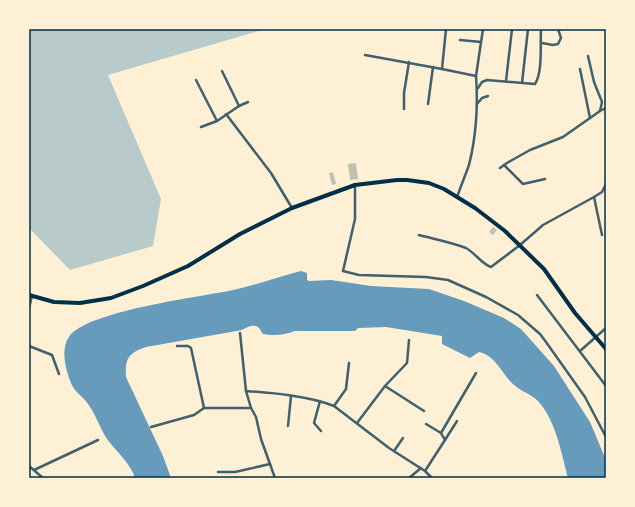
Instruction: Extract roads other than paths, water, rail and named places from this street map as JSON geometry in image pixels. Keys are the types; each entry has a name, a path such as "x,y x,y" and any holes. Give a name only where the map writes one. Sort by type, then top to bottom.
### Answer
{"main road":[{"path":"31,296 54,302 80,303 111,298 176,272 211,253 240,234 292,208 355,185 407,180 434,185 457,197 491,219 544,269 569,306 606,349"}],"street":[{"path":"442,69 446,29"},
{"path":"457,197 469,164 473,141 477,88 476,76 483,29"},
{"path":"506,81 512,29"},
{"path":"522,83 528,29"},
{"path":"477,88 482,82 487,80 535,84 537,80 542,43 541,29"},
{"path":"542,43 553,45 558,44 561,38 558,29"},
{"path":"460,40 481,42"},
{"path":"365,55 387,60 409,62 476,76"},
{"path":"588,56 594,82 602,102 600,111"},
{"path":"404,109 404,93 409,62"},
{"path":"428,104 433,67"},
{"path":"580,69 590,119"},
{"path":"222,71 239,106"},
{"path":"196,80 217,121"},
{"path":"476,104 482,98 488,96"},
{"path":"202,128 217,121 239,106 248,102"},
{"path":"500,168 530,150 563,137 606,108"},
{"path":"226,114 271,173 292,208"},
{"path":"504,165 523,184 545,179"},
{"path":"419,235 466,248 486,265 492,267 520,246 543,225 602,192 606,184"},
{"path":"355,185 355,219 343,271 359,275 426,277 448,280 486,297 518,315 540,334 584,397 606,437"},
{"path":"594,197 602,235"},
{"path":"537,295 606,386"},
{"path":"29,308 31,296"},
{"path":"580,351 606,328"},
{"path":"240,333 246,391 251,408 256,417 261,439 275,478"},
{"path":"357,423 385,386 407,363 409,340"},
{"path":"29,346 52,355 59,374"},
{"path":"177,346 188,346 190,348 204,408"},
{"path":"334,406 346,389 349,363"},
{"path":"441,433 476,373"},
{"path":"385,386 424,411"},
{"path":"246,391 291,396 320,401 334,406 394,451 421,468 432,478"},
{"path":"288,426 291,396"},
{"path":"320,401 314,423 321,431"},
{"path":"151,427 194,415 204,408 251,408"},
{"path":"425,471 457,420"},
{"path":"426,424 441,433 445,440"},
{"path":"394,451 403,438"},
{"path":"34,470 98,440"},
{"path":"218,472 240,471 270,464"},
{"path":"29,466 43,478"},
{"path":"409,478 421,468"}],"water":[{"path":"301,271 307,273 307,280 309,281 331,280 371,286 429,289 464,301 504,318 521,329 554,366 590,422 606,460 606,478 568,478 554,427 544,409 535,398 513,384 489,356 479,352 470,358 442,344 442,336 386,327 358,328 355,331 295,331 275,335 263,334 259,328 252,326 242,330 146,347 131,354 127,361 126,377 163,456 171,478 135,478 127,463 107,439 88,404 71,383 67,372 64,354 66,342 69,337 80,328 97,320 120,313 145,306 233,290"}]}
